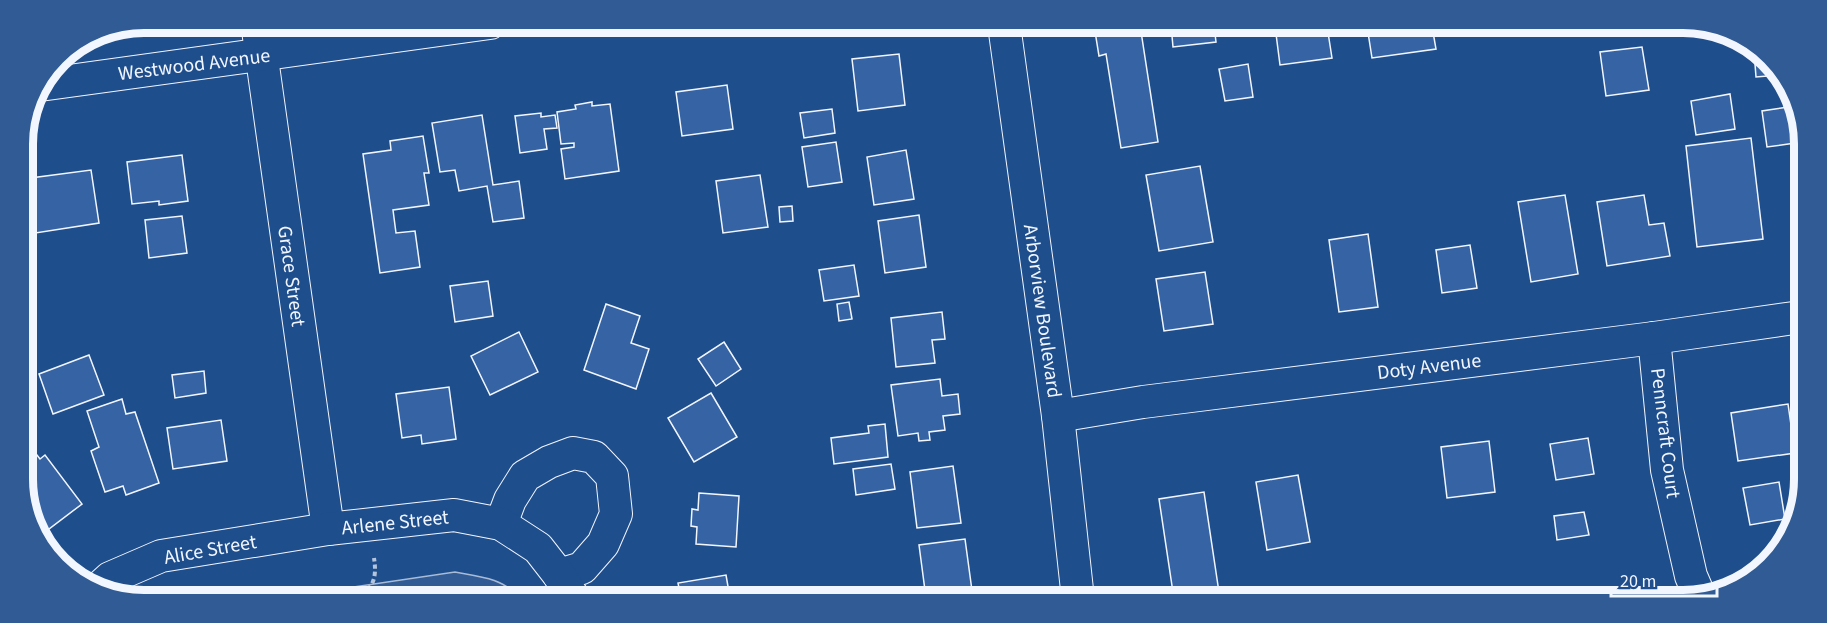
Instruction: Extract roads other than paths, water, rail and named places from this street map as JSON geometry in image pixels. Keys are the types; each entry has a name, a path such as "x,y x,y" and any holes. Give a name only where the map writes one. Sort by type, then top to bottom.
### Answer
{"street":[{"name":"Grace Street","path":"258,33 328,529"},
{"name":"Westwood Avenue","path":"52,83 421,33"},
{"name":"Arborview Boulevard","path":"1005,33 1058,416 1077,590"},
{"name":"Doty Avenue","path":"1058,416 1143,402 1654,338 1794,318"},
{"name":"Penncraft Court","path":"1654,338 1666,470 1691,576 1697,589"},
{"path":"501,524 510,500 525,476 549,462 573,453 594,457 612,476 616,514 603,544 566,586"},
{"name":"Arlene Street","path":"328,529 454,515 501,524 538,548 566,586"},
{"name":"Alice Street","path":"105,583 110,578 161,556 328,529"}]}
